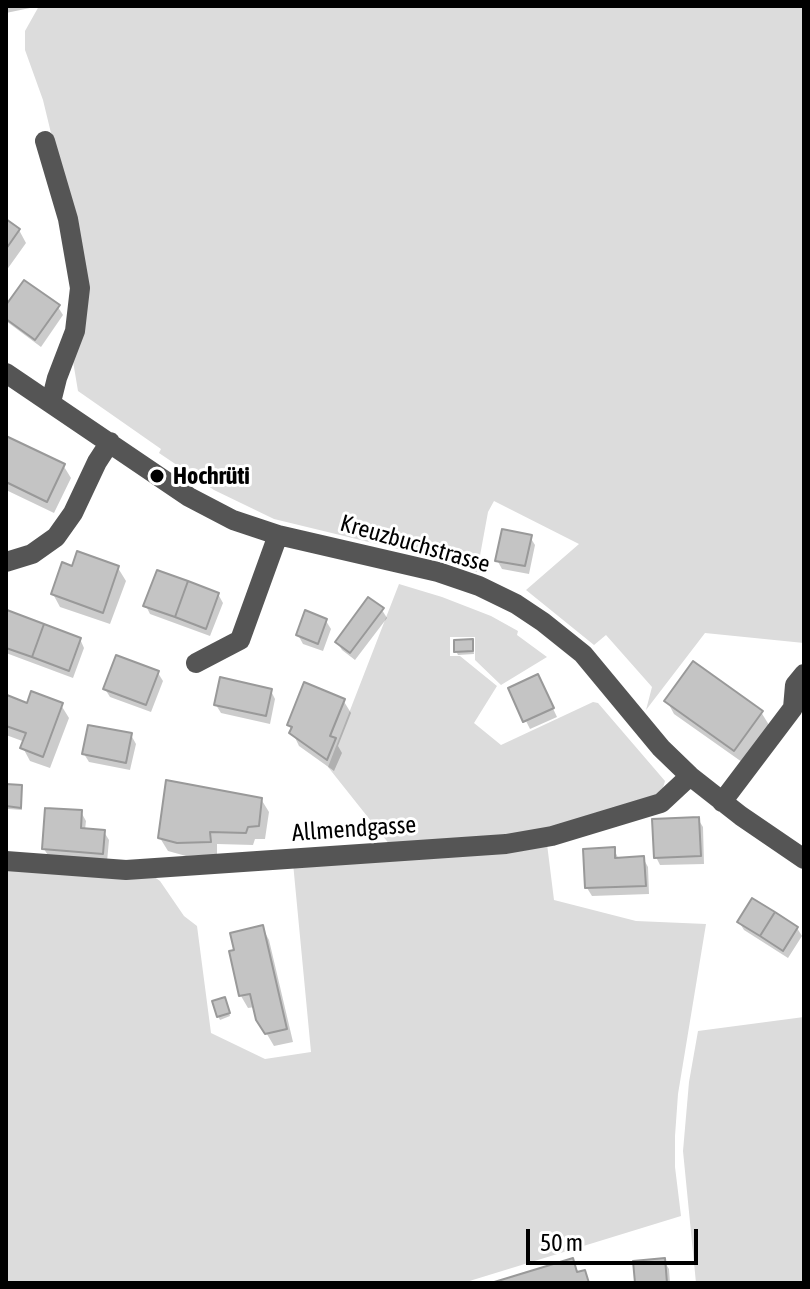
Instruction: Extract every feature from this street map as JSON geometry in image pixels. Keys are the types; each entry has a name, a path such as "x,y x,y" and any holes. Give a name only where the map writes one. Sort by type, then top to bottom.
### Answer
{"street":[{"path":"45,141 68,219 80,288 75,331 51,402"},
{"name":"Kreuzbuchstrasse","path":"6,373 209,509 278,535 438,572 479,586 516,604 583,654 661,748 690,776 804,859"},
{"path":"6,562 32,554 56,537 73,513 110,442"},
{"path":"196,663 240,640 278,535"},
{"path":"722,802 793,708 795,685 804,674"},
{"name":"Allmendgasse","path":"6,861 126,870 506,844 552,836 661,803 690,776"}],"shaded area":[{"path":"39,6 804,6 804,643 705,633 646,710 652,687 606,635 594,645 526,590 579,544 494,501 488,512 477,572 410,552 274,519 214,490 159,453 161,449 78,391 72,355 78,245 43,100 25,50 25,31"},
{"path":"399,584 491,616 518,631 517,635 547,657 501,685 475,660 475,637 450,637 450,656 460,656 497,686 474,723 501,745 593,702 598,703 665,781 663,788 653,797 542,832 390,845 328,767"},
{"path":"547,844 554,900 636,921 706,924 678,1094 675,1167 681,1216 463,1283 6,1283 6,867 153,876 160,881 184,916 197,926 211,1033 265,1059 311,1052 293,863"},
{"path":"804,1017 804,1283 696,1283 683,1151 689,1082 698,1031"}],"building":[{"path":"6,219 20,229 6,249"},
{"path":"24,280 60,305 35,340 6,319 6,305"},
{"path":"6,436 65,464 47,502 6,482"},
{"path":"502,529 532,535 525,566 495,561"},
{"path":"77,551 119,566 103,613 51,594 62,562 72,566"},
{"path":"157,570 188,581 175,617 143,606"},
{"path":"188,581 219,593 206,629 175,617"},
{"path":"368,597 384,608 350,653 335,642"},
{"path":"7,610 44,624 32,657 6,648"},
{"path":"305,610 327,619 318,644 296,635"},
{"path":"44,624 81,638 69,671 32,657"},
{"path":"473,639 473,651 454,652 454,640"},
{"path":"116,655 159,671 146,705 103,689"},
{"path":"693,661 763,711 734,751 664,701"},
{"path":"538,674 554,708 523,722 508,688"},
{"path":"220,677 272,689 266,716 214,705"},
{"path":"304,682 345,699 330,736 336,738 327,760 289,733 292,727 287,725"},
{"path":"31,691 63,703 43,757 20,748 26,733 6,726 7,695 27,703"},
{"path":"88,725 132,733 126,763 82,754"},
{"path":"166,780 262,798 259,826 248,827 246,833 210,832 211,842 177,843 158,838"},
{"path":"6,784 22,785 21,808 6,806"},
{"path":"45,808 82,810 81,828 105,830 103,854 42,849"},
{"path":"699,817 701,856 654,858 652,819"},
{"path":"615,847 615,858 644,856 646,886 585,888 583,849"},
{"path":"752,898 775,912 760,936 737,922"},
{"path":"775,912 798,927 783,951 760,936"},
{"path":"263,925 287,1029 265,1034 256,1020 250,994 239,996 229,951 234,950 230,933"},
{"path":"225,997 230,1013 217,1017 212,1001"},
{"path":"573,1258 577,1272 585,1270 589,1283 491,1283"},
{"path":"665,1258 667,1283 635,1283 633,1261"}],"place":[{"name":"Hochrüti","path":"157,476"}]}
